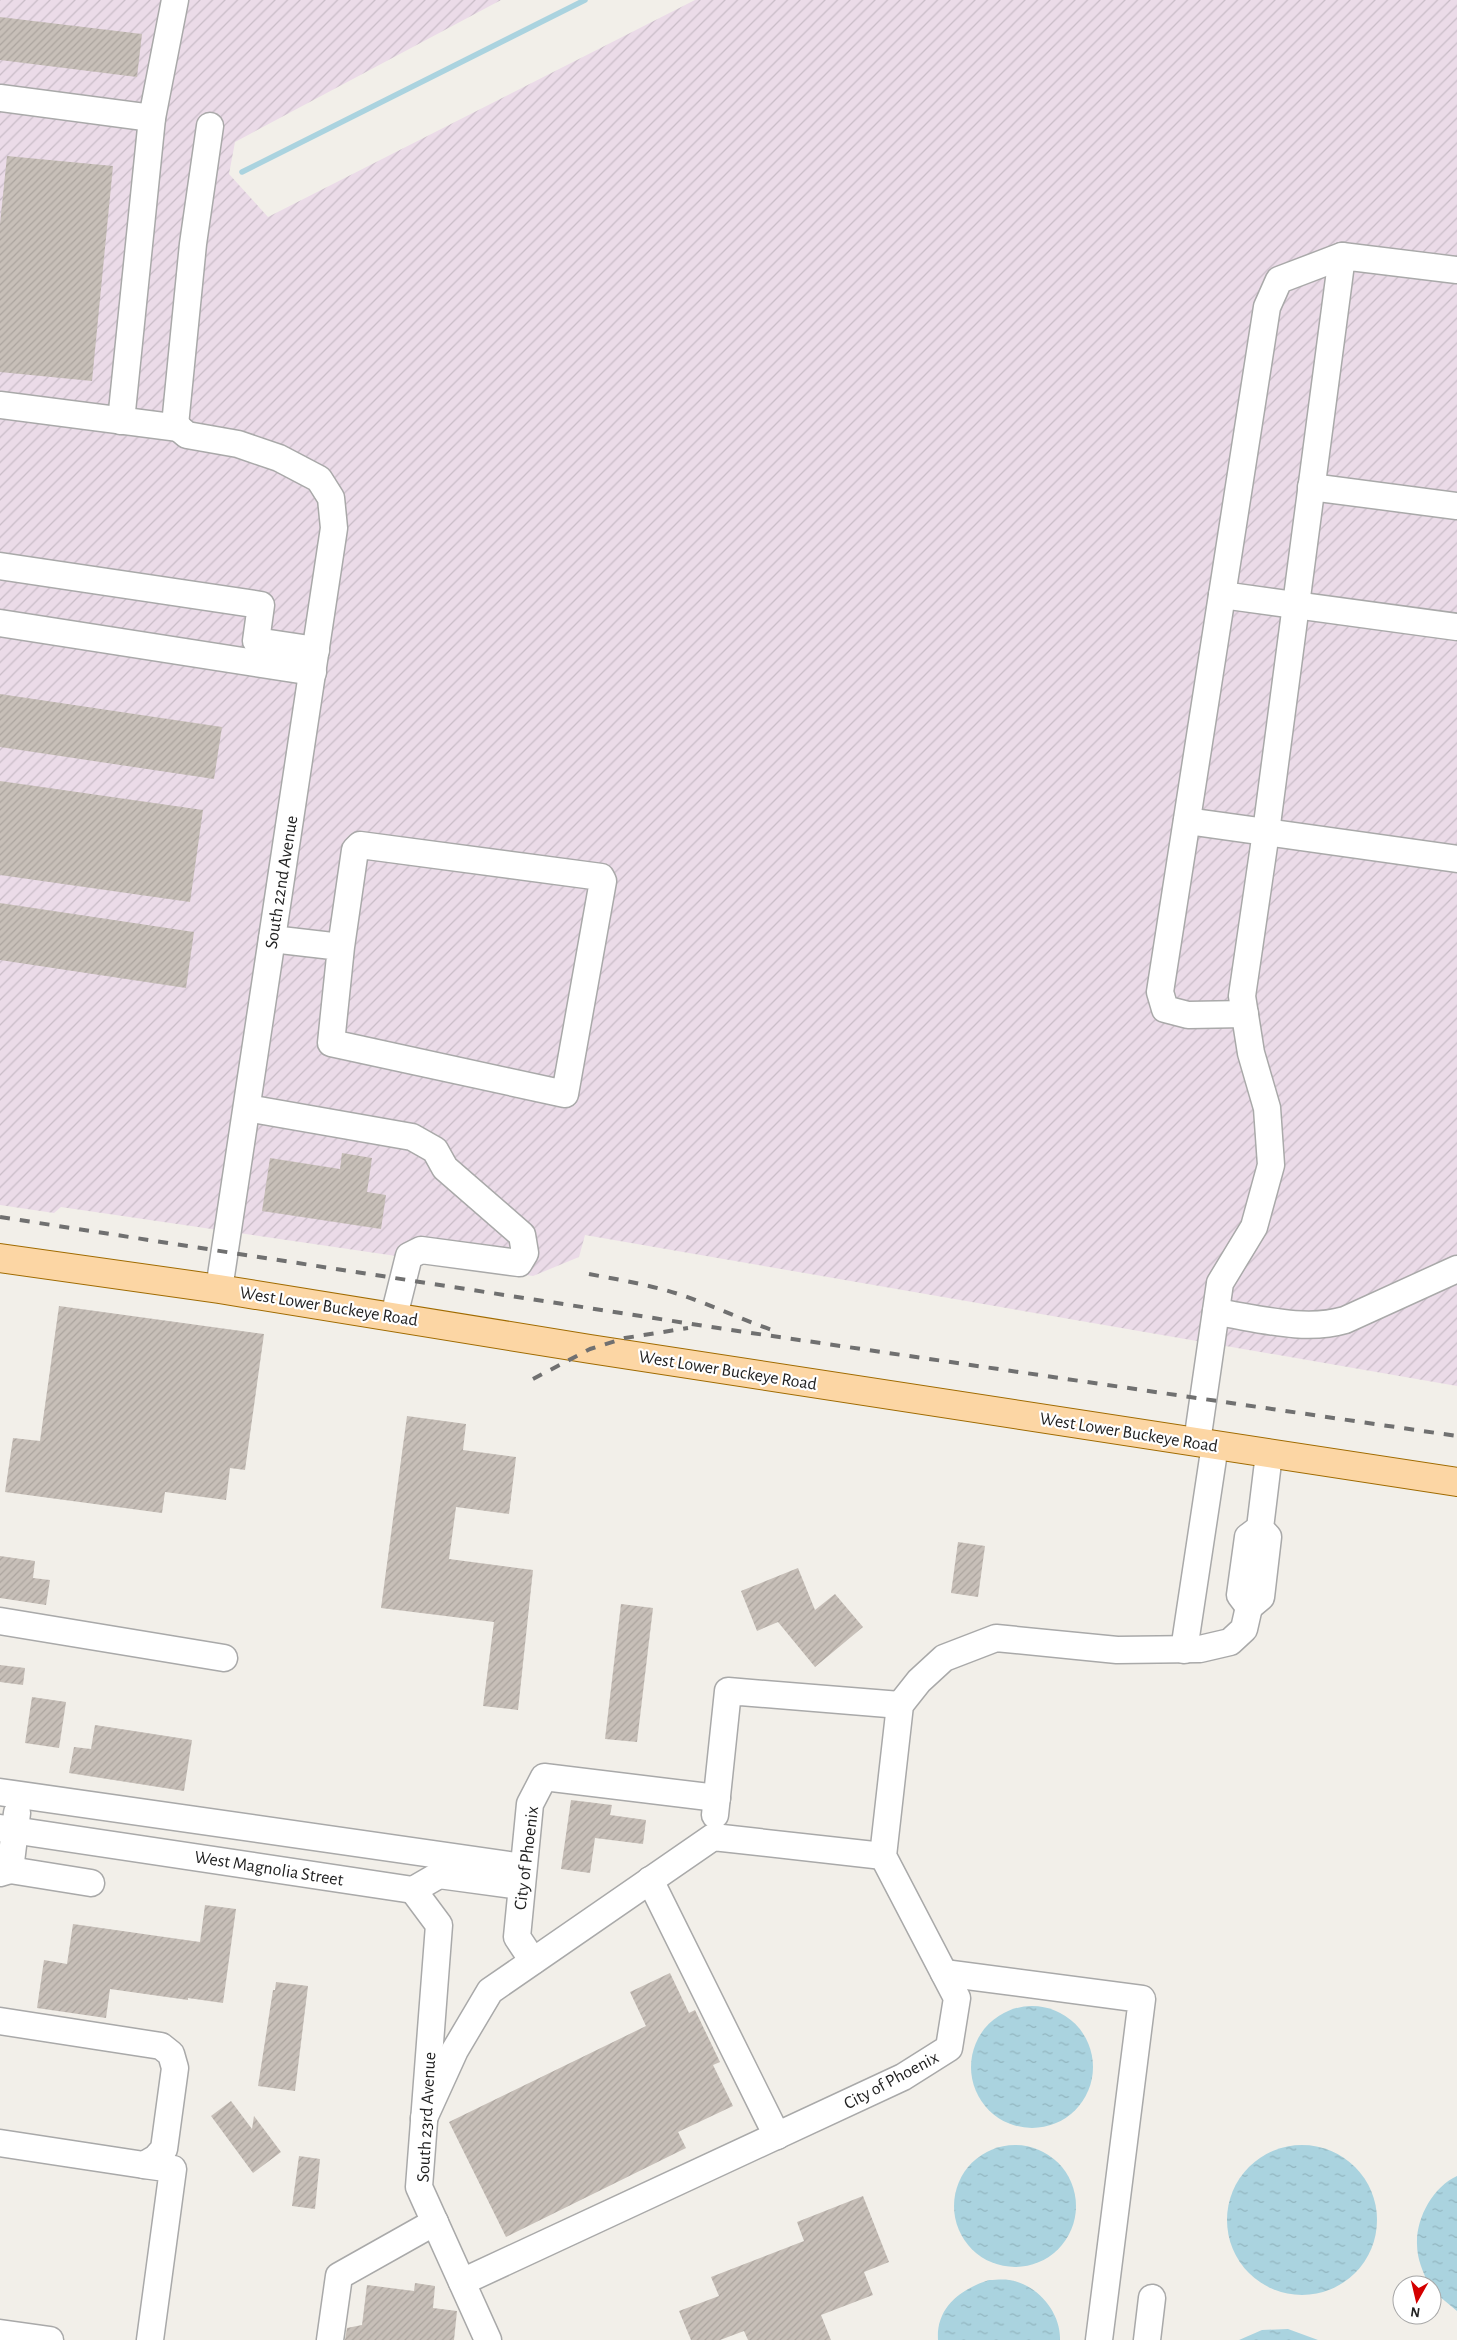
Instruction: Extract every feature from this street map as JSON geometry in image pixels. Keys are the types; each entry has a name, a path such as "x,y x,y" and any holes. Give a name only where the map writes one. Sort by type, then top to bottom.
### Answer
{"main road":[{"name":"West Lower Buckeye Road","path":"0,1258 219,1289 590,1349 1457,1482"}],"street":[{"path":"121,421 152,118 175,0"},
{"path":"0,98 152,118"},
{"path":"179,428 176,425 193,244 210,126"},
{"path":"1184,1650 1206,1444 1220,1283 1254,1227 1271,1165 1268,1108 1251,1053 1242,996 1266,832 1342,256"},
{"path":"1245,1014 1188,1015 1166,1009 1160,992 1267,307 1279,280 1342,256 1457,270"},
{"path":"0,406 179,428"},
{"name":"South 22nd Avenue","path":"179,428 187,435 238,444 280,458 319,479 331,498 334,528 219,1289"},
{"path":"1312,487 1457,506"},
{"path":"0,566 261,605 256,641 314,661"},
{"path":"1222,595 1296,606 1456,621"},
{"path":"0,623 314,661"},
{"path":"1187,821 1457,859"},
{"path":"360,845 601,877 603,881 565,1094 331,1043 341,948 355,850 360,845"},
{"path":"272,939 341,948"},
{"path":"247,1108 412,1136 435,1150 445,1168 522,1235 525,1254 519,1263 421,1250 409,1256 394,1316"},
{"path":"1216,1312 1297,1324 1328,1324 1345,1320 1457,1269"},
{"path":"424,2118 455,2050 490,1991 712,1837 883,1856 900,1705 919,1681 944,1658 996,1638 1117,1650 1141,1648 1184,1650 1219,1646 1230,1642 1244,1629 1249,1607 1240,1595 1248,1537 1260,1528 1269,1454"},
{"path":"0,1621 224,1658"},
{"path":"712,1837 728,1691 900,1705"},
{"name":"City of Phoenix","path":"533,1961 517,1937 530,1804 544,1777 717,1798"},
{"name":"West Magnolia Street","path":"413,1890 7,1829 10,1793 522,1877"},
{"path":"7,1829 5,1872 91,1883"},
{"name":"City of Phoenix","path":"462,2282 903,2078 949,2048 957,1998 883,1856"},
{"path":"413,1890 439,1875 522,1877"},
{"path":"650,1880 777,2136"},
{"name":"South 23rd Avenue","path":"413,1890 439,1925 419,2186 488,2340"},
{"path":"944,1973 1142,1998 1099,2340"},
{"path":"0,2021 161,2046 171,2054 175,2068 164,2149 156,2158 144,2165"},
{"path":"0,2143 173,2169 150,2340"},
{"path":"330,2340 339,2276 435,2222"},
{"path":"1147,2340 1152,2298"},
{"path":"0,2333 50,2340"}],"shaded area":[{"path":"0,0 501,0 235,142 229,174 268,217 695,0 1457,0 1457,1386 585,1235 579,1257 533,1276 61,1207 54,1213 0,1205"}],"water":[{"path":"1032,2006 1055,2011 1075,2024 1088,2044 1093,2067 1088,2090 1075,2110 1055,2123 1032,2128 1009,2123 989,2110 976,2090 971,2067 976,2044 989,2024 1009,2011"},
{"path":"1015,2145 1038,2149 1058,2163 1072,2183 1076,2206 1072,2229 1058,2249 1038,2263 1015,2267 992,2263 972,2249 958,2229 954,2206 958,2183 972,2163 992,2149"},
{"path":"1302,2145 1317,2146 1331,2151 1355,2167 1371,2191 1376,2205 1376,2235 1371,2249 1355,2273 1331,2289 1317,2294 1302,2295 1287,2294 1273,2289 1249,2273 1233,2249 1228,2235 1227,2220 1228,2205 1233,2191 1249,2167 1273,2151 1287,2146"},
{"path":"1457,2176 1457,2311 1442,2298 1442,2275 1425,2275 1417,2250 1417,2234 1423,2214 1434,2195 1448,2181"},
{"path":"989,2280 1007,2280 1019,2283 1038,2293 1052,2310 1059,2330 1060,2340 938,2340 938,2328 941,2318 952,2301 960,2294"},
{"path":"1288,2329 1318,2340 1239,2340 1262,2330"}],"building":[{"path":"0,17 142,34 137,77 0,60"},
{"path":"7,156 113,166 92,381 0,372 0,224"},
{"path":"0,694 222,727 214,779 0,747"},
{"path":"0,781 203,810 190,902 0,875"},
{"path":"0,903 194,932 186,988 0,960"},
{"path":"342,1153 372,1158 367,1192 386,1195 381,1229 262,1211 270,1158 340,1169"},
{"path":"59,1306 264,1334 245,1470 230,1468 226,1500 165,1492 162,1513 5,1492 13,1438 40,1441"},
{"path":"407,1416 466,1424 463,1450 516,1457 509,1514 456,1507 449,1559 533,1570 518,1710 483,1706 494,1622 381,1608"},
{"path":"958,1542 985,1546 978,1597 951,1593"},
{"path":"0,1556 35,1561 33,1578 50,1580 46,1605 0,1598"},
{"path":"798,1568 815,1610 835,1594 863,1627 815,1667 778,1622 757,1631 741,1591"},
{"path":"621,1604 653,1608 637,1742 605,1739"},
{"path":"0,1665 25,1668 23,1685 0,1682"},
{"path":"32,1697 66,1702 59,1748 25,1743"},
{"path":"95,1725 192,1740 184,1791 69,1773 74,1747 91,1749"},
{"path":"571,1800 612,1805 610,1815 646,1820 643,1844 595,1838 590,1873 561,1869"},
{"path":"205,1905 236,1909 223,2003 110,1989 106,2018 37,2008 44,1960 67,1964 73,1924 200,1942"},
{"path":"670,1973 689,2013 695,2010 720,2062 713,2065 733,2106 678,2132 686,2148 506,2237 449,2122 646,2026 630,1992"},
{"path":"276,1982 308,1986 295,2091 258,2086 273,1990 275,1990"},
{"path":"231,2101 252,2129 254,2116 281,2152 253,2173 211,2116"},
{"path":"299,2156 320,2159 315,2209 292,2206"},
{"path":"863,2196 889,2262 864,2272 873,2295 821,2315 831,2340 748,2340 744,2331 720,2340 691,2340 679,2311 719,2296 711,2277 804,2241 797,2222"},
{"path":"415,2283 435,2286 433,2308 457,2311 454,2340 345,2340 347,2328 362,2325 367,2285 414,2291"}],"waterway":[{"path":"242,172 585,0"}],"railway":[{"path":"0,1217 731,1330 1457,1436"},
{"path":"589,1274 671,1292 778,1332"},
{"path":"533,1379 590,1349 625,1338 688,1328"}]}
